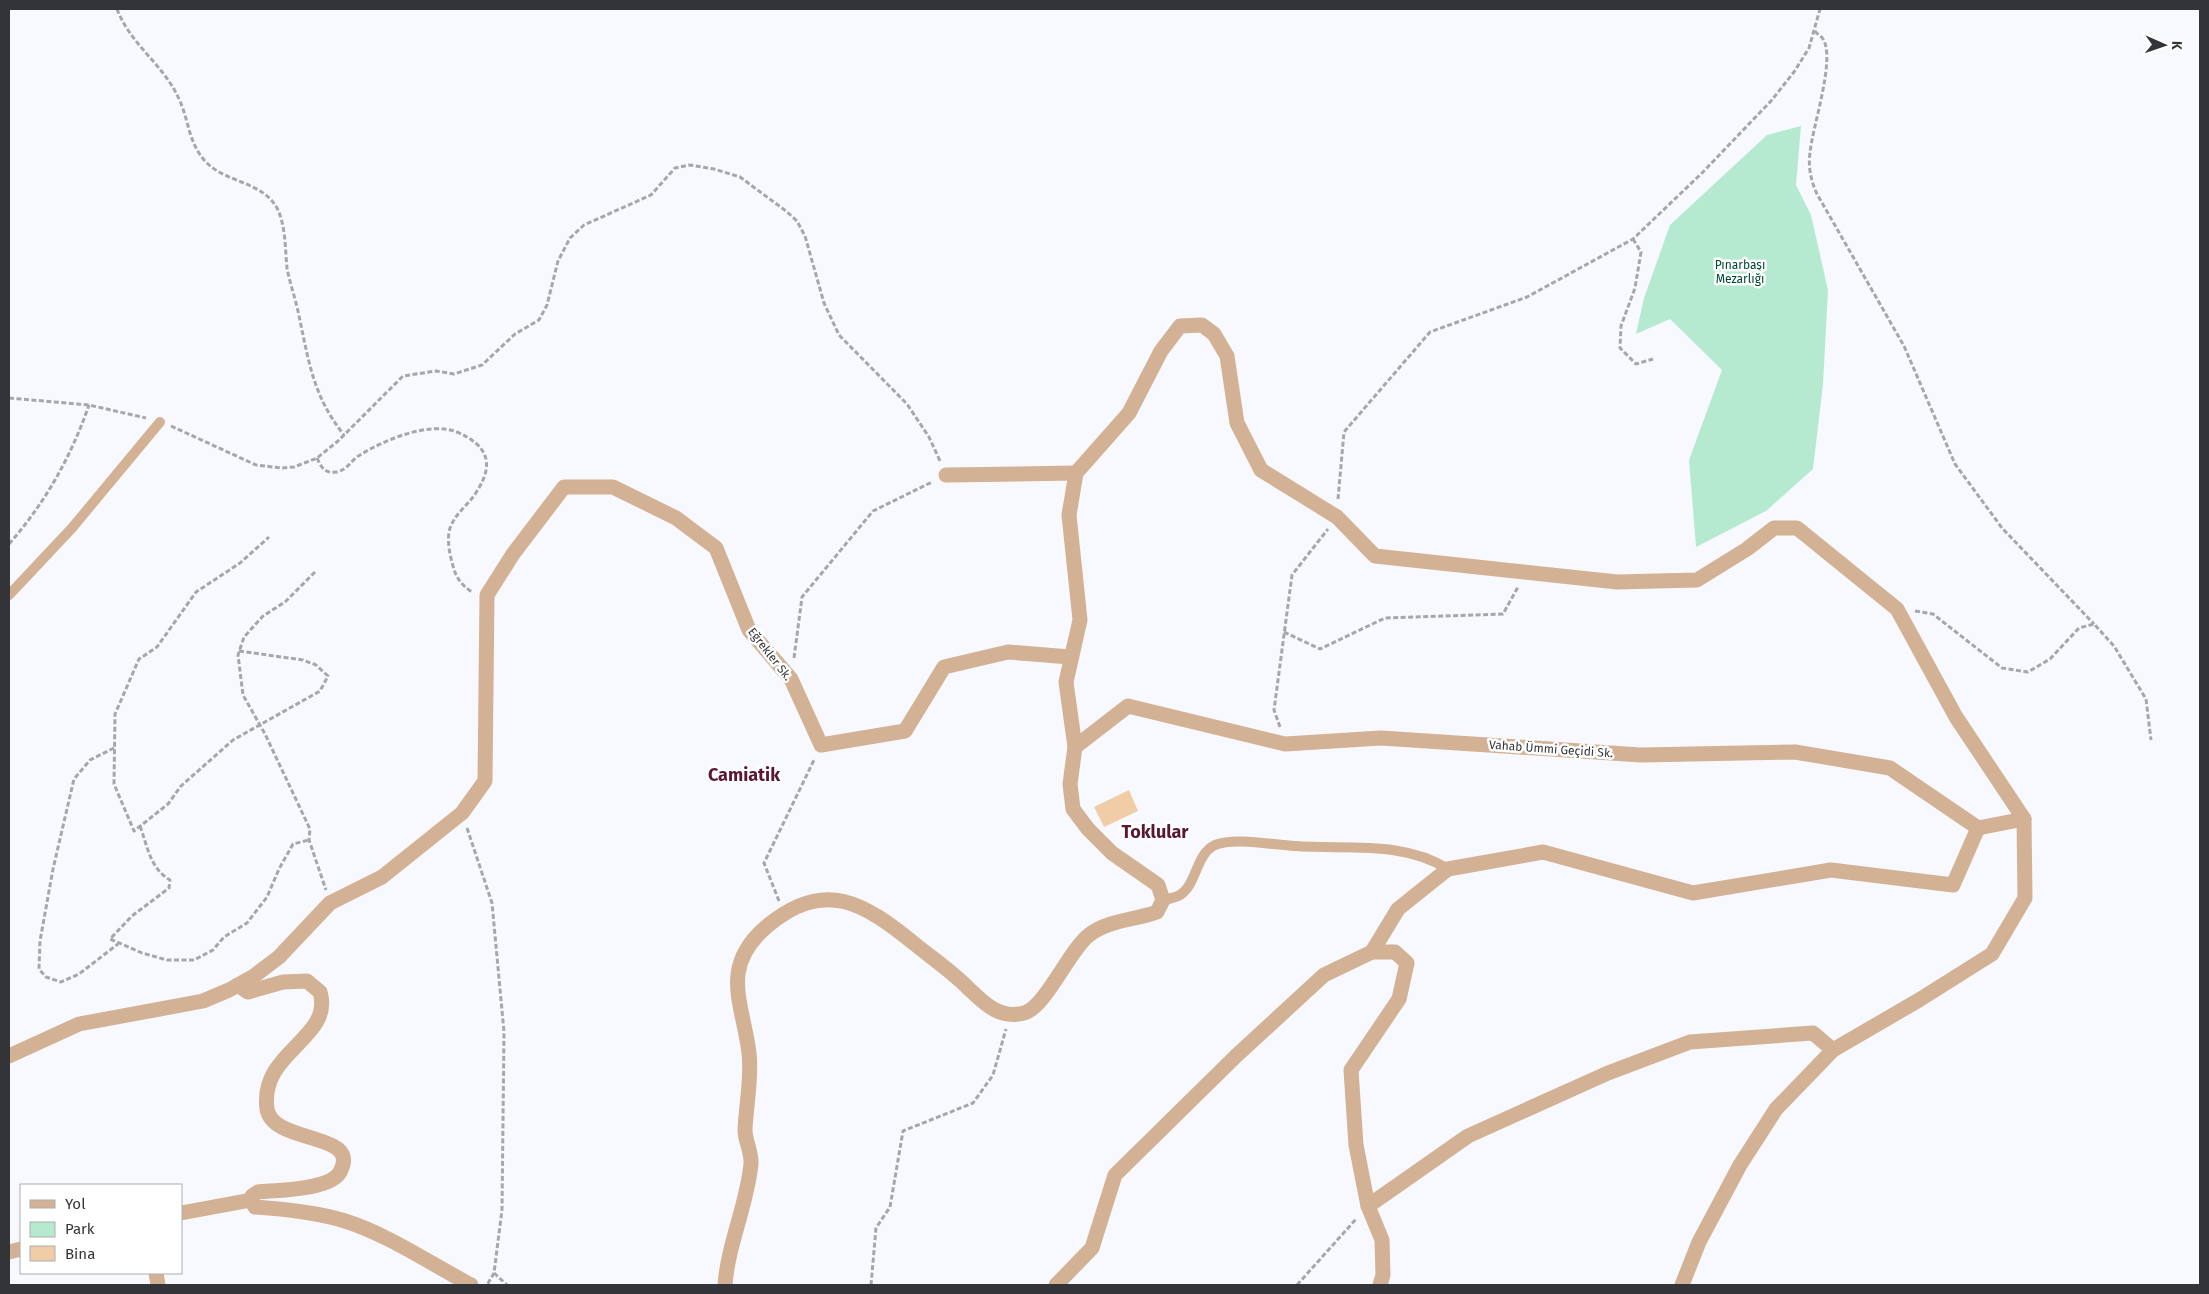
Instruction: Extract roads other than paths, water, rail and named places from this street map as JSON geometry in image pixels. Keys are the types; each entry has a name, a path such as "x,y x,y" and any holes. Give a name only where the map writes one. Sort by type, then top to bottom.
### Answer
{"street":[{"path":"726,1285 751,1162 745,1134 750,1055 737,997 738,971 743,955 751,942 784,913 805,903 823,898 842,899 864,909 903,934 966,985 979,1001 994,1010 1010,1014 1026,1013 1037,1004 1088,935 1114,923 1157,912 1163,900 1158,885 1112,852 1088,830 1073,809 1070,784 1075,747 1066,682 1070,657 1080,620 1069,515 1076,473 1129,413 1160,351 1180,326 1202,325 1214,334 1227,356 1238,423 1261,470 1337,517 1375,556 1617,582 1698,580 1747,549 1774,528 1796,528 1897,609 1956,717 2024,820 2025,898 1992,954 1919,1000 1833,1050 1776,1109 1740,1165 1704,1234 1682,1285"},
{"path":"946,475 1076,473"},
{"name":"Eğrekler Sk.","path":"238,985 279,957 330,904 382,877 462,813 485,781 487,595 513,554 564,487 613,487 676,518 716,548 749,630 791,678 821,745 904,730 944,668 1008,652 1070,657"},
{"name":"Vahab Ümmi Geçidi Sk.","path":"1075,747 1128,706 1285,744 1381,738 1641,755 1795,752 1890,768 1978,828"},
{"path":"1372,952 1398,909 1448,869 1543,852 1693,893 1831,870 1953,885 1978,828 2024,820"},
{"path":"1056,1285 1092,1248 1115,1176 1236,1056 1324,975 1372,952 1395,952 1407,963 1399,999 1352,1070 1356,1144 1368,1206 1382,1240 1383,1276 1380,1285"},
{"path":"9,1056 80,1024 203,1001 238,985 248,992 283,982 307,981 320,992 321,1008 316,1022 271,1074 266,1090 267,1110 271,1120 280,1128 332,1144 339,1151 343,1164 336,1178 326,1184 258,1192 252,1196 251,1200"},
{"path":"1368,1206 1468,1136 1608,1073 1690,1042 1813,1033 1833,1050"},
{"path":"182,1213 251,1200"},
{"path":"251,1200 255,1207 302,1212 344,1221 365,1228 471,1285"}],"lane":[{"path":"9,594 72,528 160,422"},
{"path":"1163,900 1179,896 1190,883 1203,857 1213,846 1228,842 1298,847 1376,848 1413,854 1437,862 1448,869"}],"district":[{"name":"Camiatik","path":"744,775"},
{"name":"Toklular","path":"1155,832"}],"park label":[{"name":"Pınarbaşı Mezarlığı","path":"1740,272"}]}
